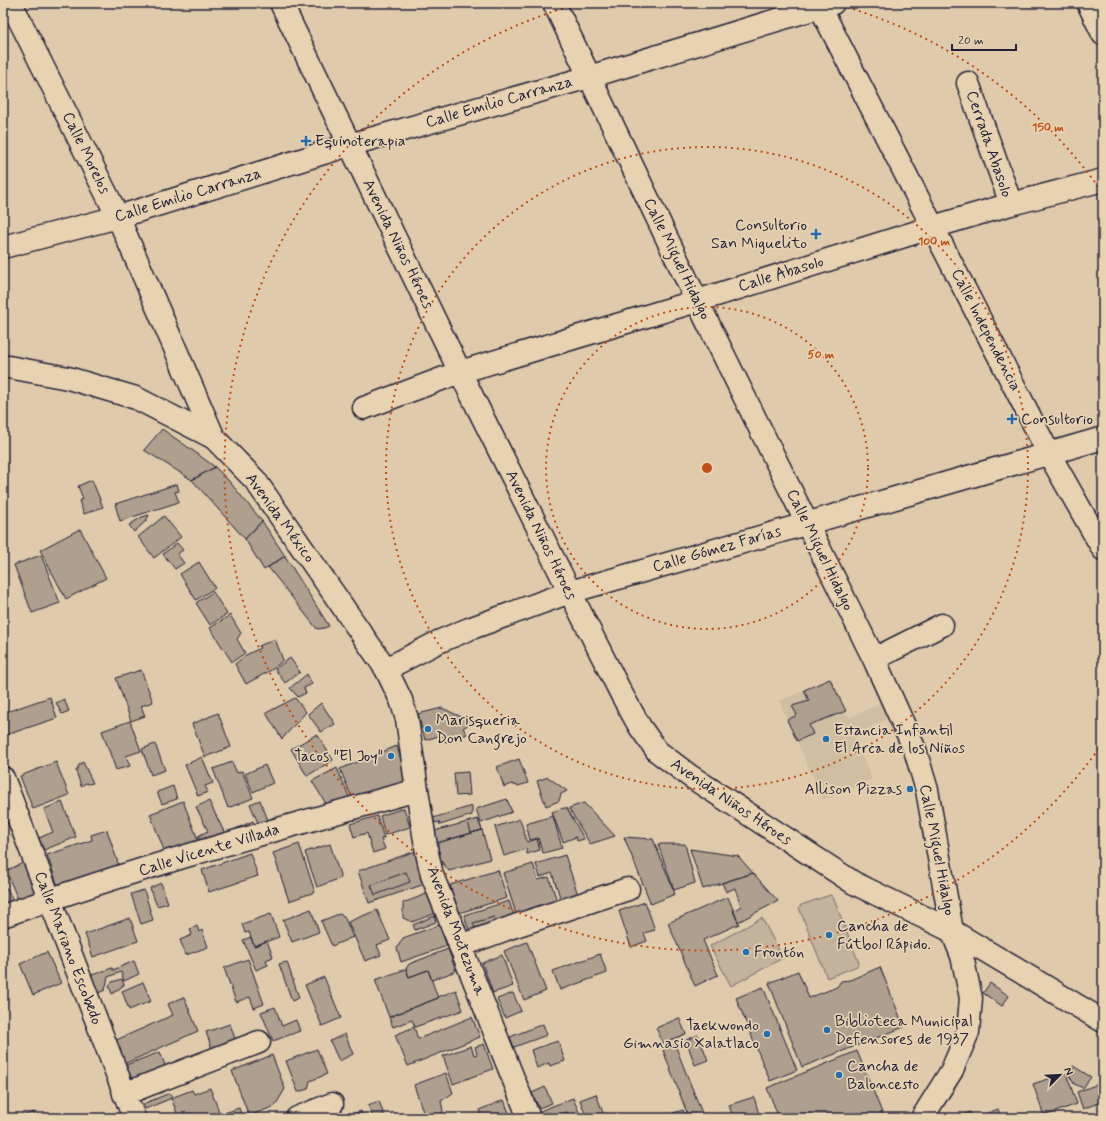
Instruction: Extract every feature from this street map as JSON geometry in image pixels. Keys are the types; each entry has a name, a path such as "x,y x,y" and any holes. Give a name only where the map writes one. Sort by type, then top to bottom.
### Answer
{"street":[{"name":"Calle Morelos","path":"11,3 118,217 214,438"},
{"name":"Avenida Niños Héroes","path":"281,3 460,372 570,592 622,695 640,727 657,752 690,776 854,883 952,931 1103,1021"},
{"name":"Calle Miguel Hidalgo","path":"554,3 697,301 874,659 914,750 927,790 952,931 962,956 971,998 968,1032 952,1070 922,1118"},
{"path":"1088,3 1103,34"},
{"name":"Calle Emilio Carranza","path":"3,247 118,217 349,145 589,77 823,4"},
{"name":"Calle Independencia","path":"823,4 933,227 1049,454 1103,549"},
{"name":"Cerrada Abasolo","path":"968,83 1011,204"},
{"name":"Calle Abasolo","path":"364,408 460,372 697,301 933,227 1011,204 1103,180"},
{"name":"Avenida México","path":"3,366 68,378 136,398 214,438 256,480 386,670"},
{"name":"Calle Gómez Farías","path":"386,670 438,642 570,592 1103,438"},
{"path":"874,659 942,625"},
{"name":"Avenida Moctezuma","path":"386,670 401,700 407,719 417,790 432,875 529,1118"},
{"name":"Calle Mariano Escobedo","path":"3,778 134,1118"},
{"name":"Calle Vicente Villada","path":"3,916 50,899 227,844 417,790"},
{"path":"460,946 515,926 628,889"},
{"path":"124,1094 259,1042"},
{"path":"297,1118 332,1104"}],"shaded area":[{"name":"Estancia Infantil El Arca de los Niños","path":"830,679 849,718 889,699 890,718 854,736 872,779 823,800 779,701"},
{"name":"Cancha de Fútbol Rápido.","path":"830,895 833,897 859,963 857,966 827,978 799,908 801,905"},
{"name":"Frontón","path":"762,918 783,958 731,986 710,946"}],"building":[{"path":"162,429 215,467 192,480 144,450"},
{"path":"215,467 228,480 262,521 245,539 192,480"},
{"path":"92,480 103,507 84,514 79,501 83,499 78,486"},
{"path":"177,484 179,491 175,492 179,502 120,521 115,504"},
{"path":"149,515 146,521 134,532 129,525 142,517"},
{"path":"164,516 181,537 154,558 138,537"},
{"path":"262,521 285,556 264,570 245,539"},
{"path":"80,529 106,578 66,599 40,550"},
{"path":"177,543 183,550 177,554 184,563 175,569 163,554"},
{"path":"41,555 60,603 32,613 14,565"},
{"path":"285,556 329,626 317,629 268,567"},
{"path":"199,562 215,588 196,600 180,574"},
{"path":"213,592 227,614 210,625 196,603"},
{"path":"230,615 241,633 237,639 245,653 232,662 210,628"},
{"path":"275,639 283,660 273,669 246,684 235,664 246,655 260,648 259,646"},
{"path":"290,658 300,672 285,683 275,669"},
{"path":"141,670 153,702 141,706 145,716 131,721 116,678"},
{"path":"307,674 312,684 304,688 306,693 298,697 290,688"},
{"path":"830,679 846,711 809,725 813,734 797,741 787,720 797,715 792,706 809,701 804,690"},
{"path":"50,697 57,718 3,736 3,713"},
{"path":"295,698 306,712 282,739 266,713"},
{"path":"64,699 69,711 62,714 56,703"},
{"path":"321,703 335,724 321,732 308,714"},
{"path":"442,708 472,722 463,728 467,734 446,742 439,736 425,740 418,714"},
{"path":"218,713 231,747 205,757 192,724"},
{"path":"130,721 141,751 126,756 130,766 116,770 102,731"},
{"path":"317,734 333,760 307,776 291,749"},
{"path":"155,744 165,770 151,775 142,749"},
{"path":"397,746 409,788 355,805 340,769"},
{"path":"202,757 213,783 205,786 208,792 198,796 185,765"},
{"path":"519,759 528,783 518,786 511,784 504,787 497,767"},
{"path":"56,762 69,795 33,809 20,776"},
{"path":"83,762 93,783 86,783 81,786 76,771 79,765"},
{"path":"232,762 237,773 242,771 253,798 228,808 213,769"},
{"path":"265,765 273,783 253,792 245,774"},
{"path":"337,768 352,804 331,812 312,781"},
{"path":"468,772 470,795 456,796 454,773"},
{"path":"548,777 567,791 561,794 559,801 546,806 537,781"},
{"path":"173,786 177,799 162,804 157,792"},
{"path":"507,799 512,812 481,823 476,809"},
{"path":"260,800 268,820 276,816 279,823 261,830 250,804"},
{"path":"183,801 200,845 167,858 150,814"},
{"path":"209,801 227,838 204,849 198,836 208,831 196,807"},
{"path":"62,802 76,837 44,850 39,838 53,832 44,809"},
{"path":"584,803 615,836 590,844 569,808"},
{"path":"472,806 472,815 440,825 439,822 435,823 433,818"},
{"path":"404,808 410,827 385,835 380,816"},
{"path":"567,808 584,839 577,841 576,837 563,842 552,812"},
{"path":"377,816 384,838 381,839 385,849 373,853 367,833 354,837 350,824"},
{"path":"553,816 562,848 543,853 538,838 530,840 526,824"},
{"path":"478,819 482,830 437,843 434,831"},
{"path":"478,819 482,830 471,833 468,822"},
{"path":"520,819 527,842 537,839 540,850 527,854 526,849 504,856 495,827"},
{"path":"253,821 256,828 235,836 233,830"},
{"path":"107,830 121,872 60,892 47,855 92,840 91,835"},
{"path":"482,830 490,859 449,871 441,861 437,843"},
{"path":"624,837 653,839 675,894 651,904"},
{"path":"299,844 315,892 289,901 273,853"},
{"path":"330,844 341,878 317,887 305,852"},
{"path":"658,844 685,844 695,883 674,890"},
{"path":"690,849 738,856 753,873 703,889"},
{"path":"419,850 421,857 416,858 425,884 369,903 358,871"},
{"path":"250,853 258,876 209,892 202,870"},
{"path":"565,855 579,898 562,903 552,873 540,877 536,864"},
{"path":"25,862 39,894 19,902 6,871"},
{"path":"533,864 538,880 549,877 559,907 518,920 503,873"},
{"path":"498,870 507,898 459,913 450,885"},
{"path":"406,872 410,882 375,895 371,885"},
{"path":"753,873 778,901 738,922 733,911 741,906 735,888 726,892 722,883"},
{"path":"161,883 168,903 157,906 150,888"},
{"path":"7,888 13,901 5,904 3,900 3,890"},
{"path":"144,890 153,920 141,924 131,894"},
{"path":"429,893 436,913 412,922 403,918 403,903"},
{"path":"728,897 739,924 703,940 718,975 695,986 668,923"},
{"path":"509,901 516,922 470,933 464,915"},
{"path":"645,902 655,930 644,933 647,941 631,947 619,911"},
{"path":"311,909 319,932 292,942 283,920"},
{"path":"377,910 390,940 377,945 381,955 365,961 348,922"},
{"path":"271,914 279,937 254,946 249,932 245,933 242,924"},
{"path":"339,914 344,916 353,937 332,946 321,921"},
{"path":"434,916 436,922 415,930 413,925"},
{"path":"494,917 498,928 477,935 473,923"},
{"path":"130,918 138,941 93,957 85,934"},
{"path":"439,925 447,946 401,962 397,948 403,938"},
{"path":"197,926 199,932 202,930 208,947 186,955 180,940 192,935 190,929"},
{"path":"251,937 254,946 267,941 273,957 266,960 268,965 256,970 243,940"},
{"path":"527,942 546,991 524,1000 504,951"},
{"path":"448,949 456,971 432,980 428,970 409,977 406,969 409,964"},
{"path":"47,952 61,983 33,995 20,964"},
{"path":"600,954 607,973 560,990 553,971"},
{"path":"502,955 513,986 493,993 482,963"},
{"path":"248,959 264,1004 254,1008 250,997 236,1002 224,968"},
{"path":"134,961 139,974 124,981 121,972 108,977 105,990 96,994 89,976 112,968 113,970"},
{"path":"287,962 299,998 292,1001 279,964"},
{"path":"880,967 904,1027 802,1067 769,983 798,971 809,998 837,987 841,981 850,980"},
{"path":"406,969 409,977 428,970 438,998 389,1017 375,980"},
{"path":"324,977 341,1018 322,1026 305,985"},
{"path":"122,979 124,985 112,994 109,986 112,982"},
{"path":"143,982 151,1001 129,1010 122,991"},
{"path":"990,983 1009,996 1002,1006 983,993"},
{"name":"Taekwondo Gimnasio Xalatlaco","path":"763,987 797,1070 770,1081 736,998"},
{"path":"456,990 463,1010 415,1027 412,1020 393,1027 389,1017"},
{"path":"513,993 521,1011 505,1018 497,999"},
{"path":"184,997 198,1031 124,1064 114,1041 173,1015 168,1004"},
{"path":"275,1007 282,1026 296,1020 300,1031 273,1041 261,1012"},
{"path":"472,1017 480,1037 408,1066 395,1035 414,1027 418,1039"},
{"path":"679,1018 686,1034 663,1043 656,1028"},
{"path":"230,1024 238,1047 214,1055 206,1032"},
{"path":"543,1024 547,1035 514,1047 510,1037"},
{"path":"345,1034 353,1054 339,1061 330,1041"},
{"path":"698,1035 708,1060 695,1065 686,1040"},
{"path":"558,1041 565,1061 550,1066 549,1063 537,1068 531,1050"},
{"path":"484,1044 493,1069 453,1084 443,1056 471,1046 474,1055 477,1054 475,1047"},
{"path":"675,1045 704,1118 689,1118 663,1050"},
{"path":"317,1049 327,1074 310,1081 308,1089 298,1092 286,1061"},
{"name":"Cancha de Baloncesto","path":"857,1051 883,1115 876,1118 779,1118 767,1088"},
{"path":"160,1052 168,1073 135,1086 126,1065"},
{"path":"272,1055 285,1089 275,1106 249,1116 232,1071"},
{"path":"1073,1066 1091,1077 1083,1088 1074,1084 1069,1075"},
{"path":"446,1073 453,1093 441,1101 443,1111 442,1118 425,1118 414,1085"},
{"path":"1066,1073 1077,1104 1044,1116 1033,1084"},
{"path":"1098,1084 1103,1088 1103,1101 1083,1109 1077,1092"},
{"path":"545,1087 552,1103 539,1108 532,1093"},
{"path":"210,1088 220,1114 209,1118 179,1118 171,1098 192,1090 194,1094"},
{"path":"170,1093 172,1098 145,1109 143,1104"},
{"path":"596,1094 605,1118 587,1118 580,1100"},
{"path":"754,1097 760,1118 733,1118 729,1105"},
{"path":"573,1098 581,1117 569,1118 567,1112 559,1115 560,1118 543,1118 540,1111"},
{"path":"504,1100 511,1118 482,1118 479,1110"},
{"path":"379,1101 385,1118 373,1118 368,1105"},
{"path":"239,1108 242,1117 227,1118 225,1113"},
{"path":"998,1109 1001,1118 978,1118 978,1117"},
{"path":"683,1110 686,1118 675,1118 673,1113"},
{"path":"361,1111 363,1118 343,1118"},
{"path":"34,1112 35,1118 16,1118"},
{"path":"970,1112 972,1118 953,1118"}],"place":[{"name":"Equinoterapia","path":"306,141"},
{"name":"Consultorio San Miguelito","path":"816,234"},
{"name":"Consultorio","path":"1012,419"},
{"name":"Marisqueria Don Cangrejo","path":"428,729"},
{"name":"Estancia Infantil El Arca de los Niños","path":"826,739"},
{"name":"Tacos \"El Joy\"","path":"391,756"},
{"name":"Allison Pizzas","path":"910,789"},
{"name":"Cancha de Fútbol Rápido.","path":"829,935"},
{"name":"Frontón","path":"746,952"},
{"name":"Biblioteca Municipal Defensores de 1937","path":"827,1030"},
{"name":"Taekwondo Gimnasio Xalatlaco","path":"767,1034"},
{"name":"Cancha de Baloncesto","path":"839,1075"}]}
